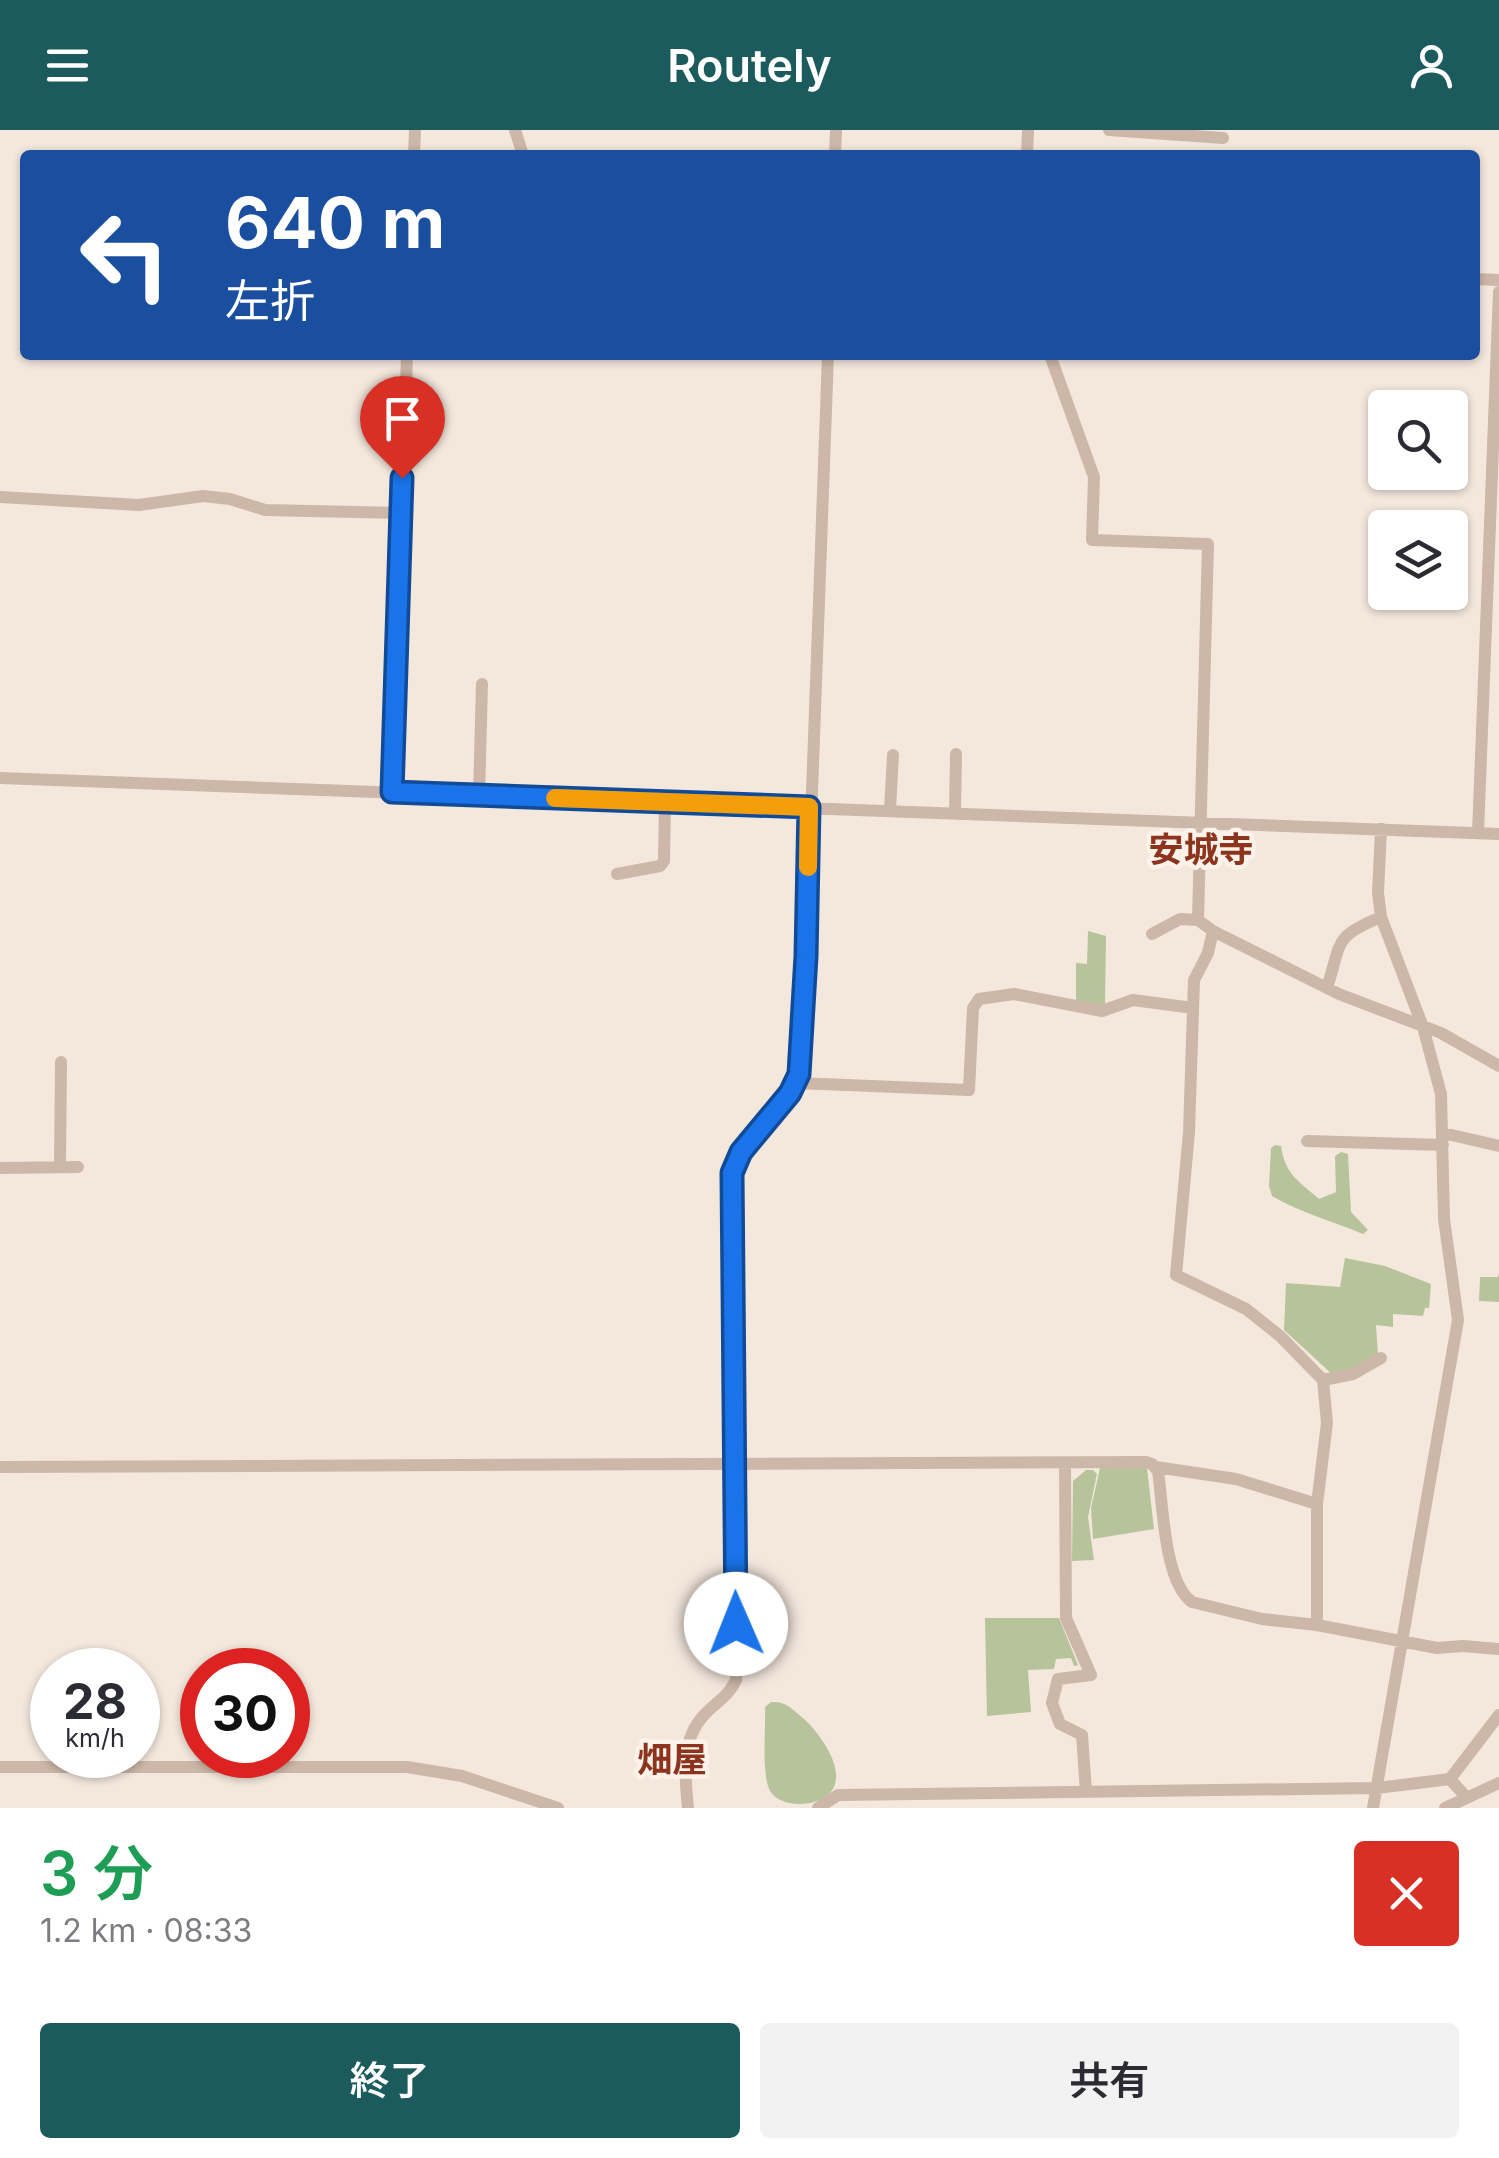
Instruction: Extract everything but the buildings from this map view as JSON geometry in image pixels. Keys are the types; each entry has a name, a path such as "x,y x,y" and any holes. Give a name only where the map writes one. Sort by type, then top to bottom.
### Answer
{"street":[{"path":"1108,130 1222,138"},
{"path":"1478,833 1499,292"},
{"path":"392,792 407,360"},
{"path":"688,1808 684,1773 692,1731 736,1680 732,1173 741,1152 797,1083 806,956 828,360"},
{"path":"1052,360 1094,477 1092,540 1208,544 1198,920"},
{"path":"0,497 139,506 203,496 230,499 265,510 401,513"},
{"path":"479,796 482,684"},
{"path":"954,813 956,754"},
{"path":"890,810 894,755"},
{"path":"0,778 1499,834"},
{"path":"617,874 660,866 664,860 666,802"},
{"path":"1373,1808 1458,1320 1444,1219 1441,1094 1424,1027 1381,918 1381,829"},
{"path":"1327,988 1343,937 1350,930 1381,918"},
{"path":"1152,934 1180,919 1198,920 1212,931 1327,988 1441,1033 1499,1066"},
{"path":"1212,931 1208,953 1194,980 1188,1150 1176,1275 1246,1309 1280,1336 1322,1380 1327,1423 1317,1504 1317,1625"},
{"path":"797,1083 969,1090 973,1008 980,999 1014,994 1102,1011 1134,1000 1194,1008"},
{"path":"60,1168 61,1062"},
{"path":"1308,1141 1443,1139 1499,1146"},
{"path":"0,1168 78,1167"},
{"path":"1322,1380 1353,1374 1381,1358"},
{"path":"1065,1462 1065,1610 1091,1675 1058,1678 1052,1703 1060,1724 1082,1735 1086,1792"},
{"path":"0,1467 1146,1462 1236,1479 1317,1504"},
{"path":"1156,1466 1173,1575 1183,1595 1192,1602 1246,1616 1437,1648 1499,1649"},
{"path":"818,1808 838,1794 1377,1788 1450,1779 1499,1716"},
{"path":"0,1767 407,1767 462,1776 558,1808"},
{"path":"1450,1779 1466,1796"},
{"path":"1446,1808 1499,1783"}],"green space":[{"path":"1088,931 1106,936 1105,1007 1076,1003 1076,963 1087,964"},
{"path":"1281,1146 1294,1177 1319,1199 1336,1192 1335,1156 1341,1152 1348,1154 1351,1212 1368,1230 1363,1234 1272,1196 1271,1148"},
{"path":"1345,1258 1385,1266 1431,1284 1429,1308 1425,1308 1423,1316 1393,1314 1393,1327 1376,1325 1378,1355 1354,1370 1333,1375 1284,1330 1286,1283 1340,1287"},
{"path":"1499,1273 1499,1302 1479,1301 1480,1277 1498,1277"},
{"path":"1100,1468 1147,1468 1154,1529 1093,1539 1091,1508"},
{"path":"1086,1470 1097,1474 1088,1517 1094,1560 1072,1561 1073,1481"},
{"path":"985,1618 1059,1618 1078,1665 1074,1666 1071,1658 1056,1659 1054,1669 1028,1670 1031,1712 987,1716"},
{"path":"771,1702 785,1704 803,1718 830,1753 835,1784 824,1798 790,1803 770,1791 764,1750 765,1707"}],"slow traffic":[{"path":"555,798 809,807 808,867"}],"district":[{"name":"安城寺","path":"1201,849"},
{"name":"畑屋","path":"672,1759"}],"route":[{"path":"402,478 392,792 809,807 799,1074 790,1093 741,1152 732,1173 736,1624"}]}
